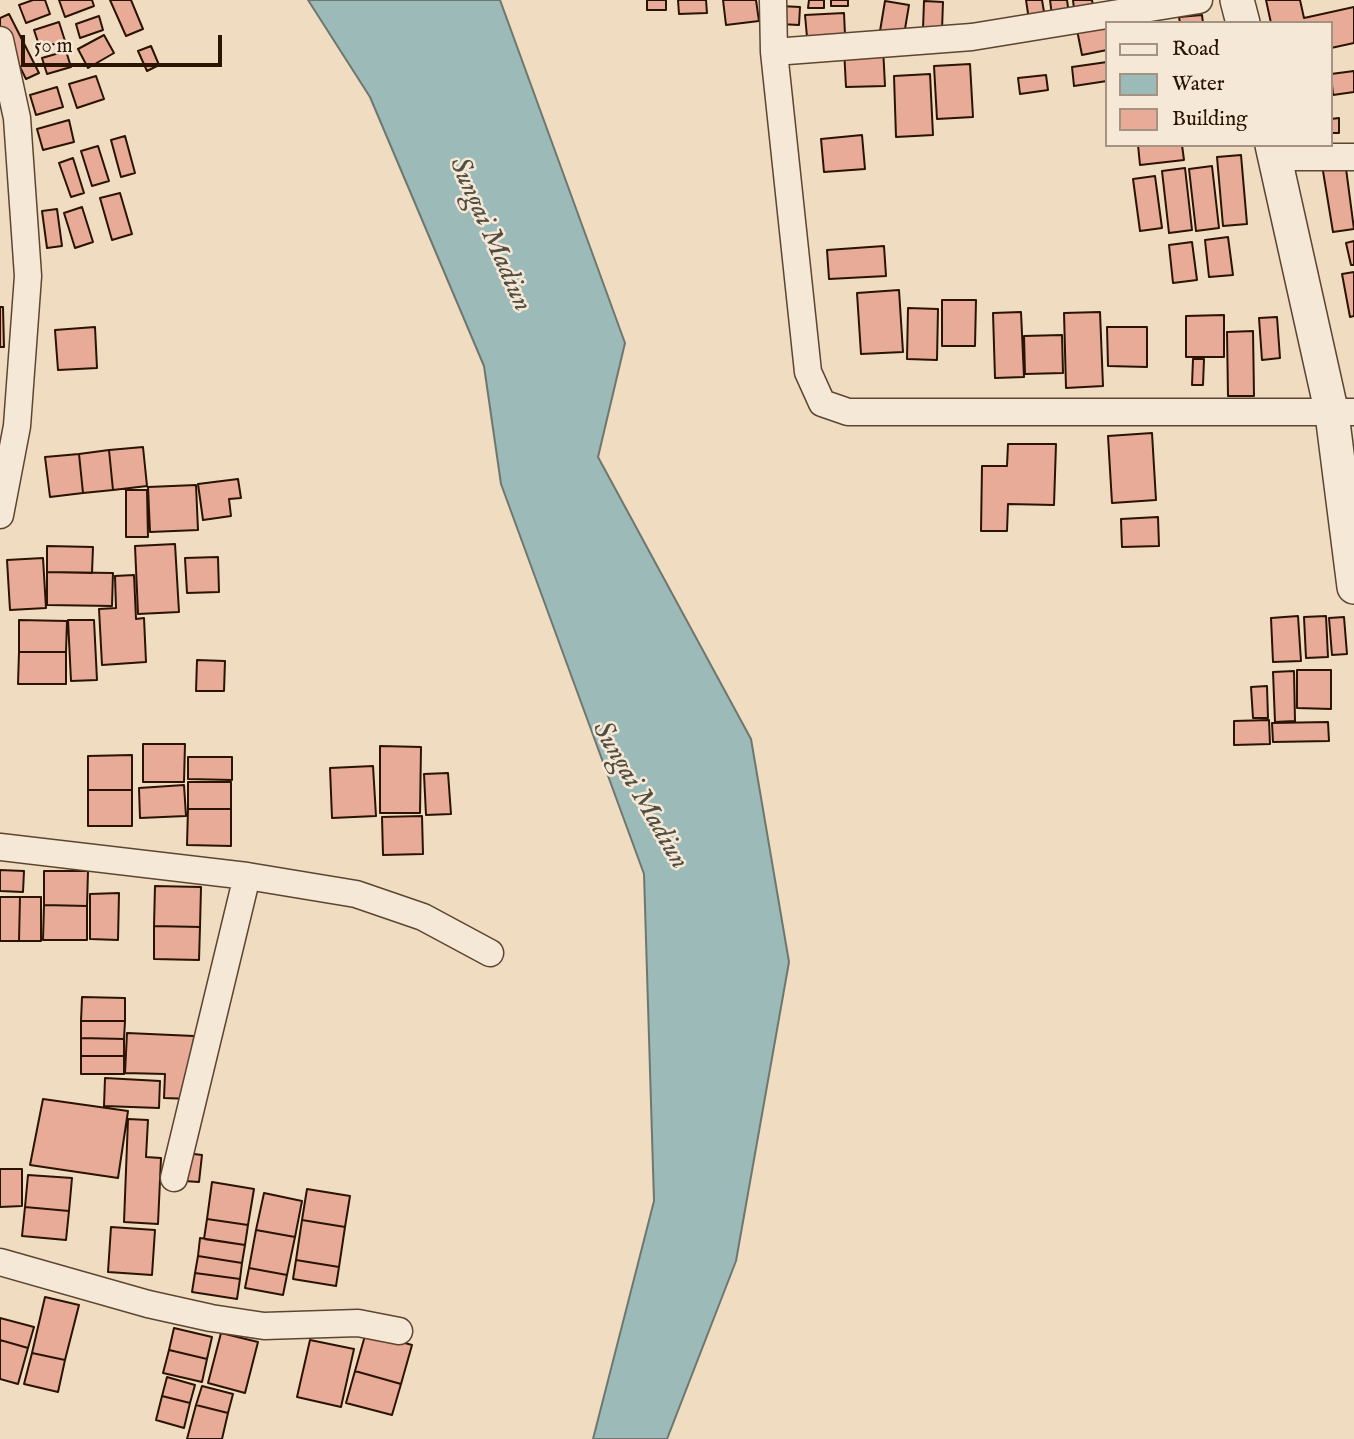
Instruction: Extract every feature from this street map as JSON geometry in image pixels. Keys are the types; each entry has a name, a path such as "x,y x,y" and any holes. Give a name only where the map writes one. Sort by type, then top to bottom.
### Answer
{"street":[{"path":"773,0 775,52 808,372 822,403 848,412 1063,410 1343,413"},
{"path":"775,52 972,37 1199,0"},
{"path":"1237,0 1242,21"},
{"path":"0,40 17,118 28,275 17,426 0,515"},
{"path":"1354,157 1274,151 1343,413 1354,587"},
{"path":"0,847 247,876 356,894 423,917 490,953"},
{"path":"174,1178 247,876"},
{"path":"0,1262 135,1301 211,1318 264,1326 358,1323 399,1331"}],"water":[{"name":"Sungai Madiun","path":"308,0 500,0 625,343 598,457 751,739 789,962 736,1261 667,1439 593,1439 654,1201 644,874 501,484 484,366 370,97"}],"building":[{"path":"33,0 45,0 50,14 26,23 19,5"},
{"path":"59,0 92,0 94,6 65,17"},
{"path":"110,0 131,0 143,29 126,36"},
{"path":"647,0 666,0 666,10 647,10"},
{"path":"678,0 706,0 707,13 679,14"},
{"path":"723,0 756,0 759,21 726,25"},
{"path":"809,0 824,0 824,8 808,8"},
{"path":"831,0 848,0 848,6 831,6"},
{"path":"1026,0 1042,0 1045,18 1029,20"},
{"path":"1050,0 1067,0 1069,14 1052,16"},
{"path":"1073,0 1092,0 1093,6 1074,9"},
{"path":"1266,0 1300,0 1304,18 1354,7 1354,43 1333,48 1333,21 1271,21"},
{"path":"885,1 909,5 904,35 880,31"},
{"path":"924,1 943,2 942,30 923,29"},
{"path":"780,6 800,7 799,25 779,24"},
{"path":"844,13 845,35 807,37 805,15"},
{"path":"9,14 39,73 26,79 0,27 0,18"},
{"path":"1202,15 1203,21 1180,21 1179,17"},
{"path":"99,16 103,30 80,38 76,24"},
{"path":"59,22 65,41 40,48 34,30"},
{"path":"1106,24 1106,50 1082,55 1077,30"},
{"path":"104,35 114,53 88,68 78,49"},
{"path":"151,46 159,65 147,71 138,51"},
{"path":"883,47 885,86 846,87 844,49"},
{"path":"66,51 71,67 47,74 42,58"},
{"path":"1106,62 1106,81 1074,86 1072,67"},
{"path":"970,64 973,117 937,119 934,66"},
{"path":"1354,71 1354,92 1333,95 1333,74"},
{"path":"930,74 933,135 896,137 894,76"},
{"path":"1046,75 1048,90 1020,94 1018,78"},
{"path":"96,76 104,99 77,108 69,84"},
{"path":"57,87 63,107 36,115 30,95"},
{"path":"1339,118 1339,133 1333,133 1333,119"},
{"path":"69,120 74,142 43,150 37,129"},
{"path":"862,135 865,169 824,172 821,139"},
{"path":"125,136 135,173 121,177 111,140"},
{"path":"98,146 109,181 92,186 81,151"},
{"path":"1138,147 1182,147 1184,160 1140,165"},
{"path":"1241,155 1247,224 1223,226 1217,157"},
{"path":"73,158 84,193 71,197 59,163"},
{"path":"1345,161 1354,229 1333,232 1322,165"},
{"path":"1212,166 1219,228 1196,231 1189,169"},
{"path":"1185,168 1192,230 1169,233 1162,171"},
{"path":"1155,176 1162,228 1140,231 1133,179"},
{"path":"120,193 132,234 112,240 100,198"},
{"path":"82,207 93,242 75,248 64,213"},
{"path":"57,209 62,246 47,248 42,211"},
{"path":"1228,237 1233,275 1209,277 1205,240"},
{"path":"1354,241 1354,265 1351,265 1346,243"},
{"path":"1192,242 1197,280 1173,283 1169,245"},
{"path":"884,246 886,276 829,279 827,250"},
{"path":"1354,272 1354,316 1350,317 1342,274"},
{"path":"899,290 903,352 861,354 857,293"},
{"path":"942,300 976,300 975,346 942,346"},
{"path":"0,307 3,307 4,347 0,347"},
{"path":"908,308 938,309 937,360 907,359"},
{"path":"1021,312 1024,377 995,378 993,313"},
{"path":"1100,312 1103,386 1066,388 1064,313"},
{"path":"1224,315 1224,357 1186,357 1186,316"},
{"path":"1277,317 1280,358 1262,360 1259,318"},
{"path":"95,327 97,368 58,370 55,330"},
{"path":"1107,327 1147,327 1147,367 1108,366"},
{"path":"1253,331 1254,396 1228,396 1227,332"},
{"path":"1062,335 1063,373 1025,374 1024,336"},
{"path":"1193,359 1204,359 1203,385 1192,385"},
{"path":"1152,433 1156,500 1112,503 1108,436"},
{"path":"1008,444 1056,444 1054,505 1008,504 1007,531 981,531 982,466 1007,466"},
{"path":"143,447 147,486 113,490 109,450"},
{"path":"109,450 113,490 83,493 79,454"},
{"path":"79,454 83,493 50,497 45,457"},
{"path":"238,479 241,498 229,499 231,516 203,520 198,484"},
{"path":"196,485 198,530 150,532 148,487"},
{"path":"126,490 147,490 148,537 126,537"},
{"path":"1158,517 1159,546 1122,547 1121,519"},
{"path":"175,544 179,612 138,614 135,546"},
{"path":"47,546 93,547 92,573 47,572"},
{"path":"218,557 219,592 187,593 185,558"},
{"path":"43,558 46,608 10,610 7,560"},
{"path":"47,572 113,573 112,606 47,605"},
{"path":"134,575 136,619 144,618 146,662 102,665 99,609 116,608 115,576"},
{"path":"1298,616 1301,661 1273,662 1271,618"},
{"path":"1326,616 1328,657 1306,658 1304,617"},
{"path":"1344,617 1347,654 1332,655 1329,618"},
{"path":"19,620 67,621 66,652 19,652"},
{"path":"68,620 94,620 97,680 71,681"},
{"path":"19,652 66,652 66,684 18,684"},
{"path":"197,660 225,661 224,691 196,691"},
{"path":"1297,670 1331,670 1331,709 1297,708"},
{"path":"1294,671 1295,721 1275,722 1273,672"},
{"path":"1267,686 1268,718 1253,718 1251,687"},
{"path":"1269,720 1270,744 1234,745 1234,721"},
{"path":"1328,722 1329,741 1273,742 1272,723"},
{"path":"143,744 185,744 184,782 143,782"},
{"path":"380,746 421,747 420,813 380,813"},
{"path":"132,755 132,790 88,790 88,756"},
{"path":"188,757 232,757 232,780 188,779"},
{"path":"373,766 376,816 332,818 330,768"},
{"path":"448,773 451,814 426,815 424,774"},
{"path":"188,782 231,782 231,809 188,809"},
{"path":"184,785 186,816 140,818 139,788"},
{"path":"88,790 132,790 132,826 88,826"},
{"path":"188,809 231,809 231,846 187,845"},
{"path":"422,816 423,854 383,855 382,817"},
{"path":"0,870 24,871 23,892 0,891"},
{"path":"44,871 88,871 87,906 44,905"},
{"path":"155,886 201,887 200,927 154,926"},
{"path":"119,893 118,940 90,939 90,894"},
{"path":"0,897 20,897 19,941 0,941"},
{"path":"20,897 41,897 41,941 19,941"},
{"path":"44,905 87,906 87,940 43,940"},
{"path":"154,926 200,927 199,960 154,959"},
{"path":"82,997 125,998 125,1021 81,1021"},
{"path":"81,1021 125,1021 124,1039 81,1038"},
{"path":"127,1033 194,1036 192,1099 164,1098 165,1074 125,1073"},
{"path":"81,1038 124,1039 124,1056 81,1056"},
{"path":"81,1056 124,1056 124,1074 81,1074"},
{"path":"105,1078 160,1081 159,1108 104,1106"},
{"path":"43,1099 128,1111 118,1178 30,1165"},
{"path":"128,1119 148,1120 146,1157 161,1158 158,1224 124,1222"},
{"path":"186,1153 202,1155 199,1182 184,1181"},
{"path":"0,1169 22,1169 22,1206 0,1207"},
{"path":"28,1175 72,1178 69,1211 25,1207"},
{"path":"212,1182 254,1189 248,1225 207,1219"},
{"path":"307,1189 350,1196 345,1227 302,1220"},
{"path":"264,1193 302,1201 295,1237 256,1230"},
{"path":"25,1207 69,1211 66,1240 22,1236"},
{"path":"207,1219 248,1225 245,1245 204,1239"},
{"path":"302,1220 345,1227 339,1267 296,1260"},
{"path":"111,1227 155,1230 152,1275 108,1272"},
{"path":"256,1230 295,1237 287,1275 249,1268"},
{"path":"200,1238 245,1245 242,1263 198,1256"},
{"path":"198,1256 242,1263 240,1279 195,1273"},
{"path":"296,1260 339,1267 336,1286 293,1279"},
{"path":"249,1268 287,1275 283,1295 245,1288"},
{"path":"195,1273 240,1279 237,1299 192,1292"},
{"path":"45,1297 79,1305 65,1360 32,1353"},
{"path":"0,1318 34,1327 28,1348 0,1340"},
{"path":"174,1328 212,1337 207,1359 169,1350"},
{"path":"366,1332 412,1345 401,1384 355,1371"},
{"path":"221,1333 258,1342 245,1393 208,1383"},
{"path":"0,1340 28,1348 18,1384 0,1379"},
{"path":"310,1340 354,1349 341,1407 297,1397"},
{"path":"169,1350 207,1359 202,1382 163,1373"},
{"path":"32,1353 65,1360 58,1392 24,1384"},
{"path":"355,1371 401,1384 392,1415 346,1403"},
{"path":"167,1377 195,1385 190,1403 162,1396"},
{"path":"202,1386 233,1394 228,1413 196,1405"},
{"path":"162,1396 190,1403 184,1428 156,1420"},
{"path":"196,1405 228,1413 222,1439 187,1439"}]}
